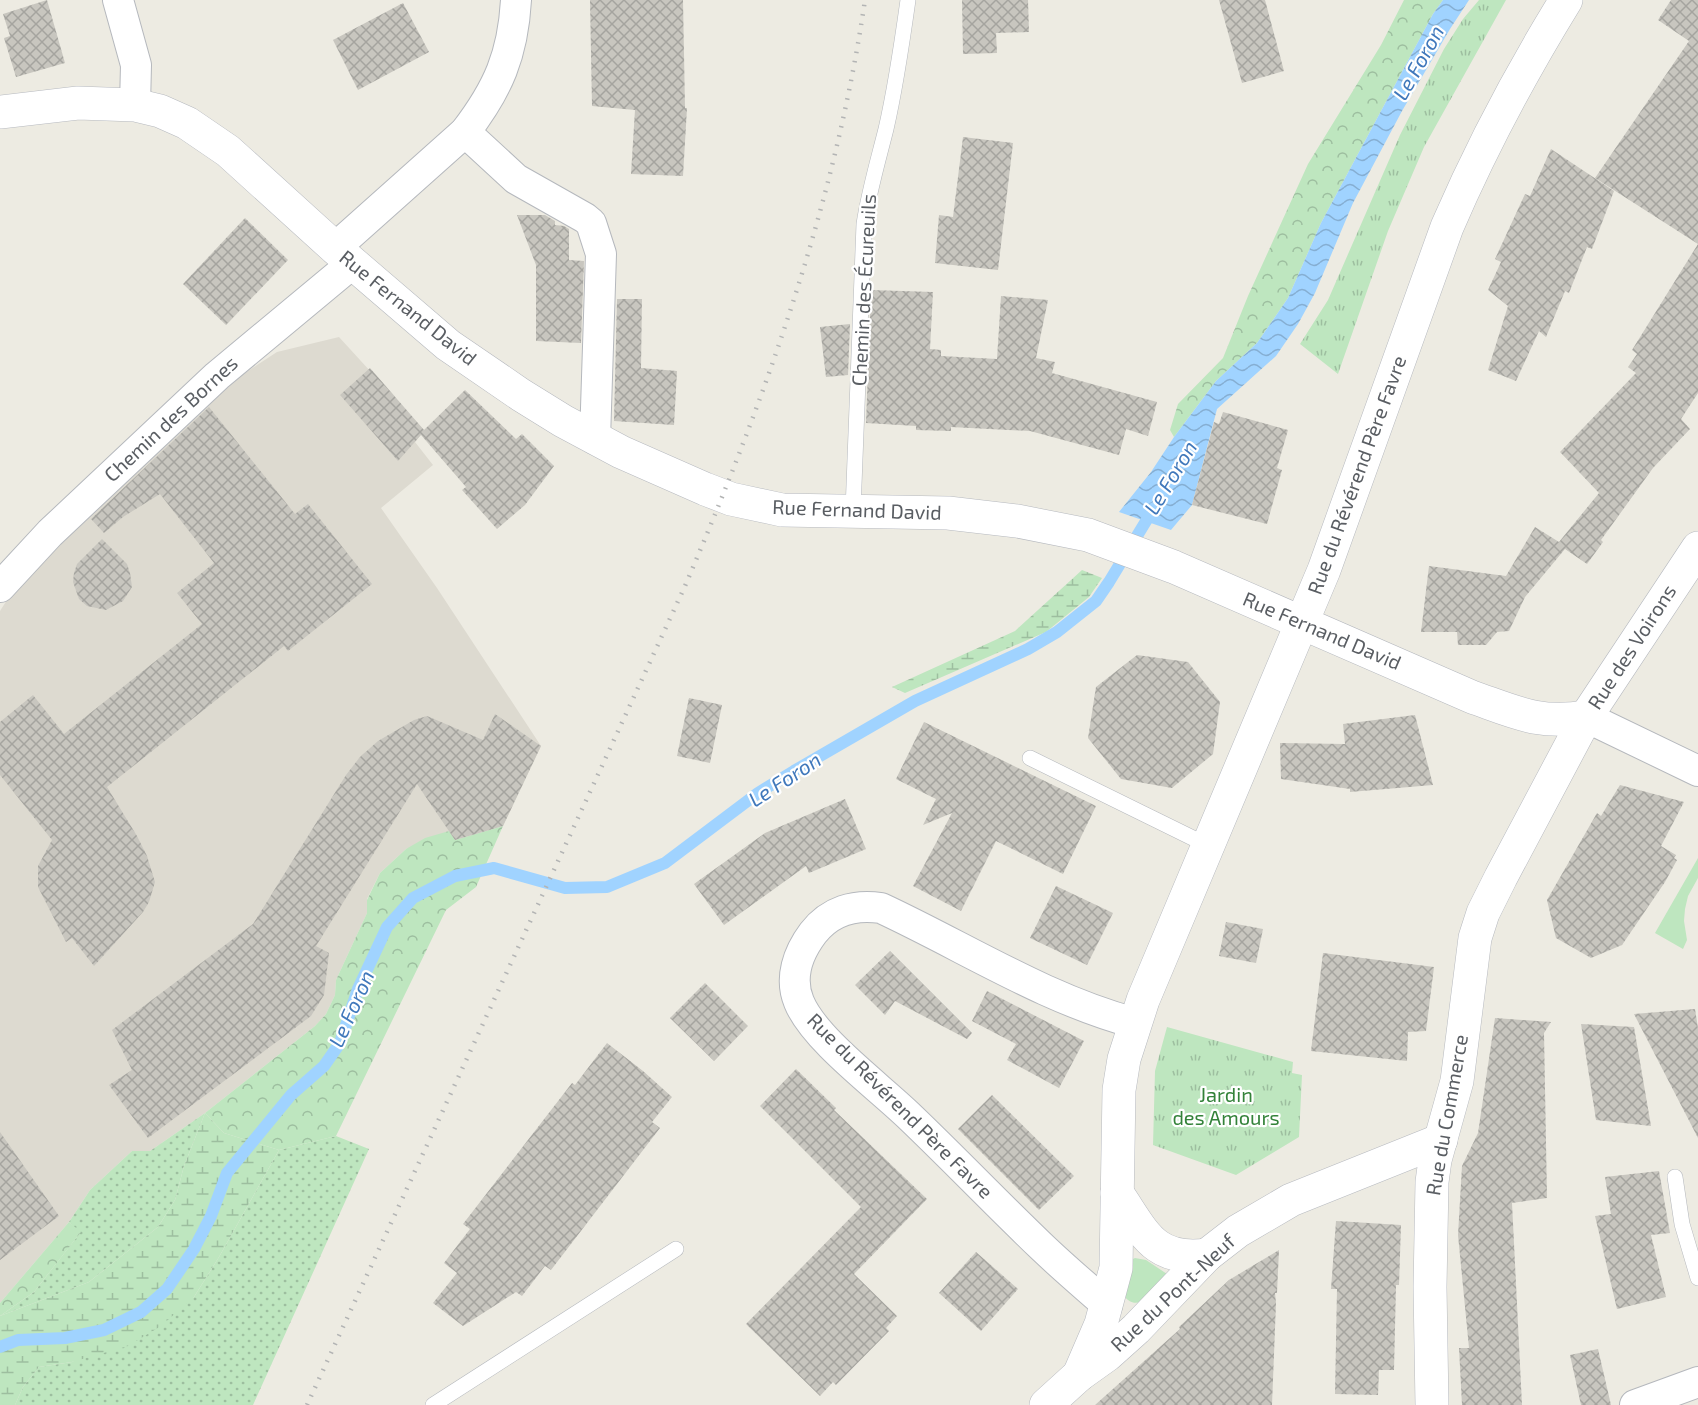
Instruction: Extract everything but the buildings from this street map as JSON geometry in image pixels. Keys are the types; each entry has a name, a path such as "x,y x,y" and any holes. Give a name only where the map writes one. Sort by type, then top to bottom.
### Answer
{"street":[{"path":"118,0 136,65 135,105"},
{"name":"Chemin des Bornes","path":"0,587 50,533 244,352 344,255 465,132 493,92 502,73 510,44 516,0"},
{"name":"Rue du Révérend Père Favre","path":"1046,1405 1079,1375 1121,1318 1116,1268 1119,1090 1124,1059 1143,1000 1324,570 1447,227 1510,95 1566,0"},
{"name":"Rue Fernand David","path":"0,112 78,103 135,105 174,117 206,135 228,151 448,345 545,410 595,439 658,469 731,499 782,510 948,513 1048,526 1102,540 1156,560 1303,621 1472,697 1521,714 1554,721 1586,717"},
{"path":"465,132 493,160 516,178 585,218 591,224 601,254 595,439"},
{"name":"Rue des Voirons","path":"1489,900 1586,717 1698,550"},
{"path":"1586,717 1698,771"},
{"name":"Rue du Commerce","path":"1432,1405 1430,1287 1432,1182 1435,1160 1457,1081 1472,953 1489,900"},
{"name":"Rue du Révérend Père Favre","path":"1121,1318 1043,1248 810,1022 798,999 795,985 796,966 809,940 824,921 848,908 860,906 881,908 1063,998 1105,1015 1135,1023"},
{"name":"Rue du Pont-Neuf","path":"1121,1318 1238,1231 1291,1200 1441,1140"},
{"path":"1117,1193 1143,1233 1157,1246 1176,1256 1207,1255"},
{"path":"1635,1405 1698,1382"}],"lane":[{"name":"Chemin des Écureuils","path":"853,511 864,224 869,192 886,129 901,52 908,0"},
{"path":"1030,758 1209,846"},
{"path":"1675,1177 1682,1224 1698,1278"},
{"path":"433,1405 676,1249"}],"shaded area":[{"path":"339,337 424,430 415,442 433,465 381,508 437,588 541,746 503,826 455,840 406,849 380,873 367,899 367,913 336,980 335,995 326,1014 315,1026 205,1113 150,1151 132,1151 90,1190 69,1222 0,1303 0,611 17,584 204,400 277,352"}],"green space":[{"path":"1404,0 1443,0 1433,14 1321,223 1288,298 1257,343 1216,381 1174,437 1170,430 1178,404 1223,358 1248,296 1308,164 1381,45"},
{"path":"1479,0 1506,0 1424,147 1388,231 1338,374 1300,344 1328,300 1400,135 1444,49 1463,19"},
{"path":"1082,570 1102,578 1089,597 1046,632 905,693 892,687 1015,631"},
{"path":"503,826 476,887 446,910 336,1136 279,1150 224,1133 205,1113 315,1026 326,1014 335,995 336,980 367,913 367,900 380,873 406,849 425,838 449,831 455,840"},
{"path":"1698,858 1698,878 1688,896 1685,909 1687,940 1683,949 1655,933"},
{"name":"Jardin des Amours","path":"1167,1027 1293,1062 1292,1073 1302,1075 1299,1137 1236,1175 1153,1145 1155,1071"},
{"path":"205,1113 184,1166 175,1200 158,1227 89,1282 0,1316 34,1292 80,1233 69,1222 90,1190 132,1151 150,1151"},
{"path":"205,1113 224,1133 279,1150 194,1297 161,1326 128,1346 72,1362 39,1367 23,1387 15,1405 0,1405 0,1316 89,1282 158,1227 175,1200 184,1166"},
{"path":"336,1136 369,1149 253,1405 15,1405 23,1387 39,1367 72,1362 194,1297 279,1150"},
{"path":"69,1222 81,1232 34,1292 0,1316 0,1303"},
{"path":"1135,1258 1146,1260 1167,1274 1141,1302 1136,1303 1124,1296 1131,1260"}],"water":[{"path":"1443,0 1469,0 1402,111 1353,203 1315,293 1298,324 1276,356 1217,409 1192,505 1171,530 1119,512 1151,472 1216,381 1257,343 1288,298 1321,223 1433,14"}],"waterway":[{"name":"Le Foron","path":"0,1347 18,1340 65,1338 104,1330 141,1312 167,1289 194,1249 211,1216 227,1173 291,1095 324,1066 340,1043 358,989 387,927 413,898 455,876 494,868 565,888 607,887 665,863 758,793 794,771 915,701 1028,649 1057,632 1096,601 1154,508"}],"railway":[{"path":"307,1405 685,586 715,515 770,371 816,225 836,151 865,0"}]}
